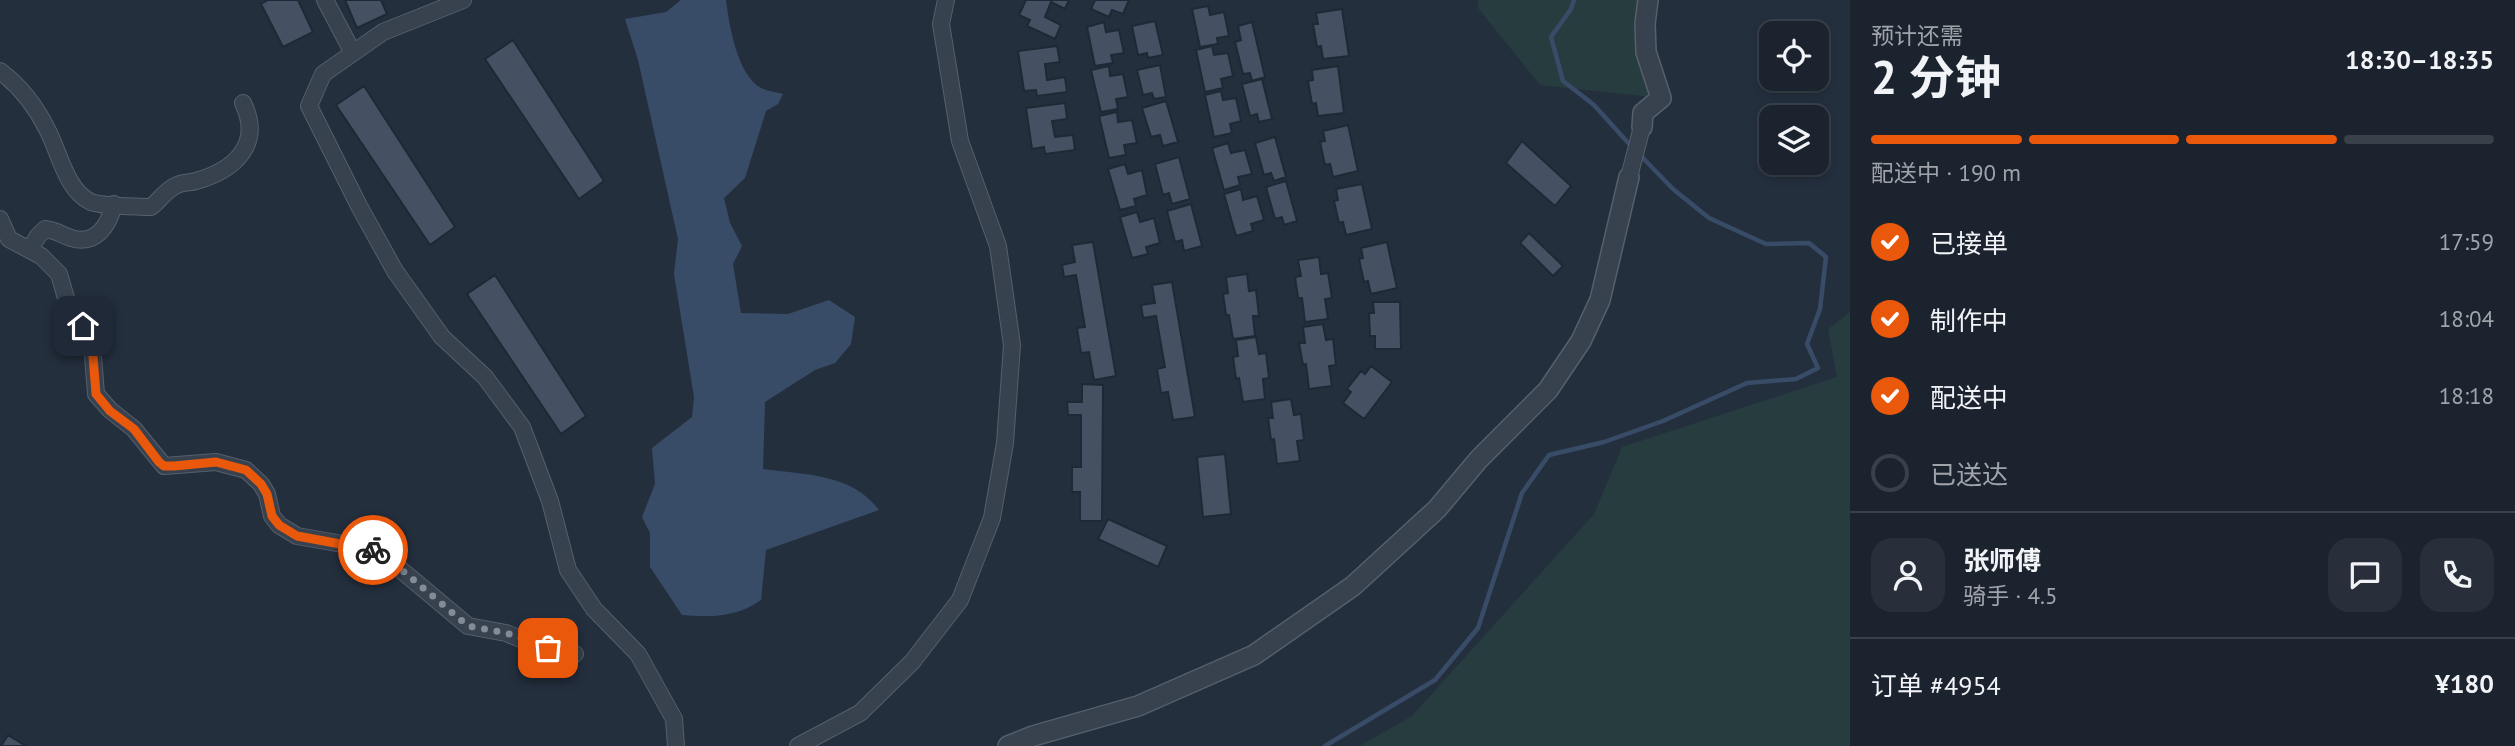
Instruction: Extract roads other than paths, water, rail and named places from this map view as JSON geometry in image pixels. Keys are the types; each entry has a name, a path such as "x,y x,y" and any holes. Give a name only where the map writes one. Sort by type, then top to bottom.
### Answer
{"street":[{"path":"325,0 353,53"},
{"path":"798,746 860,713 912,662 960,600 992,519 1006,443 1013,345 998,246 960,141 941,24 946,0"},
{"path":"1008,746 1033,736 1138,706 1254,654 1353,586 1437,509 1479,459 1548,390 1581,341 1600,300 1642,127 1643,113 1661,98 1646,52 1648,0"},
{"path":"454,2 383,32 323,74 309,106 395,271 442,337 485,377 522,428 550,501 568,570 594,609 638,654 674,719 676,746"},
{"path":"0,71 19,87 33,105 47,128 75,189 91,202 150,206 172,187 183,182 196,181 234,162 250,141 250,117 243,103"},
{"path":"30,249 45,229 73,239 87,239 98,234 107,225 114,204"},
{"path":"0,219 9,239 53,265 59,274 68,304 92,344 96,394 110,411 134,429 164,466 216,462 246,470 261,484 267,494 272,516 286,530 297,536 371,549 382,554 468,626 506,633 536,645 560,648 575,654"}],"water":[{"path":"681,0 726,0 736,48 746,72 761,88 783,94 778,104 766,111 745,178 724,198 730,223 742,246 733,264 741,313 788,314 829,300 855,317 851,344 835,363 815,370 765,402 763,469 841,482 868,498 879,510 766,550 761,600 742,610 714,616 682,615 650,567 650,533 642,517 655,484 652,448 692,417 694,397 674,274 678,239 638,60 625,19 666,12"}],"waterway":[{"path":"1574,0 1571,9 1551,37 1563,81 1594,105 1631,146"},
{"path":"1325,746 1435,680 1478,628 1522,493 1549,455 1604,442 1663,421 1747,383 1796,379 1818,368 1807,344 1820,309 1826,257 1809,243 1766,244 1709,218 1673,189 1640,155"}]}
